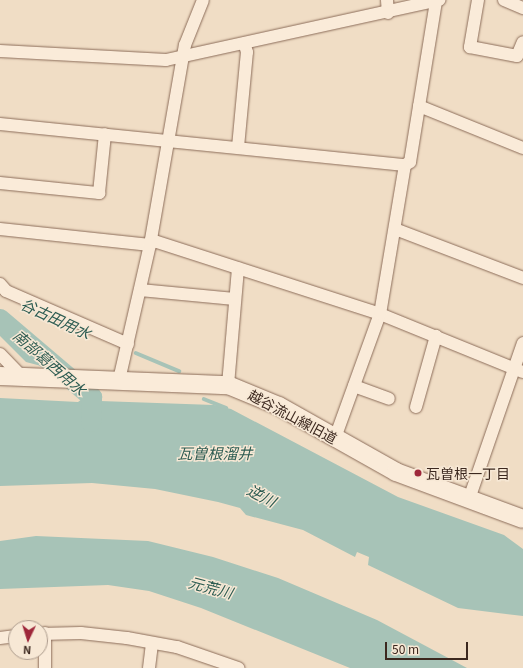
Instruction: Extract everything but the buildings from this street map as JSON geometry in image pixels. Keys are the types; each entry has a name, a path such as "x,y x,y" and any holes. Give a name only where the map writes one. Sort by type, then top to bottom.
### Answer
{"street":[{"path":"119,380 150,242 183,57 203,0"},
{"path":"387,0 388,13"},
{"path":"478,0 470,47 517,56 523,42"},
{"path":"504,0 523,8"},
{"path":"0,51 159,59 183,57 437,1 410,162 404,165 0,124"},
{"path":"238,147 247,52 244,43"},
{"path":"419,106 523,148"},
{"path":"0,183 100,193 105,134"},
{"path":"334,438 380,314 395,229 404,165"},
{"path":"0,229 150,242 238,268 380,314 519,369"},
{"path":"395,229 523,278"},
{"path":"228,385 238,268"},
{"path":"0,284 6,290 128,344"},
{"path":"140,290 235,299"},
{"path":"416,407 436,336"},
{"path":"469,499 519,369 523,343"},
{"path":"0,354 22,377"},
{"name":"越谷流山線旧道","path":"0,376 228,385 270,401 396,472 523,519"},
{"path":"354,386 389,399"},
{"path":"48,634 99,634 152,643 210,663 238,668"},
{"path":"149,668 152,643"}],"water":[{"path":"0,309 47,355 50,364 45,367 26,362 0,336"},
{"name":"瓦曽根溜井","path":"86,396 100,401 214,405 231,409 398,497 504,535 523,549 523,616 458,608 368,565 369,557 357,552 355,557 303,530 246,515 240,508 218,502 155,489 92,483 0,486 0,398 78,402"},
{"name":"元荒川","path":"36,536 148,541 213,557 278,578 377,620 467,668 350,668 201,608 149,591 108,585 0,589 0,541"}],"waterway":[{"name":"南部葛西用水","path":"0,319 92,397 91,422"},
{"name":"谷古田用水","path":"136,353 179,371"},
{"name":"谷古田用水","path":"204,399 226,408"}],"place":[{"name":"瓦曽根一丁目","path":"418,473"}],"water label":[{"name":"逆川","path":"262,495"}]}
